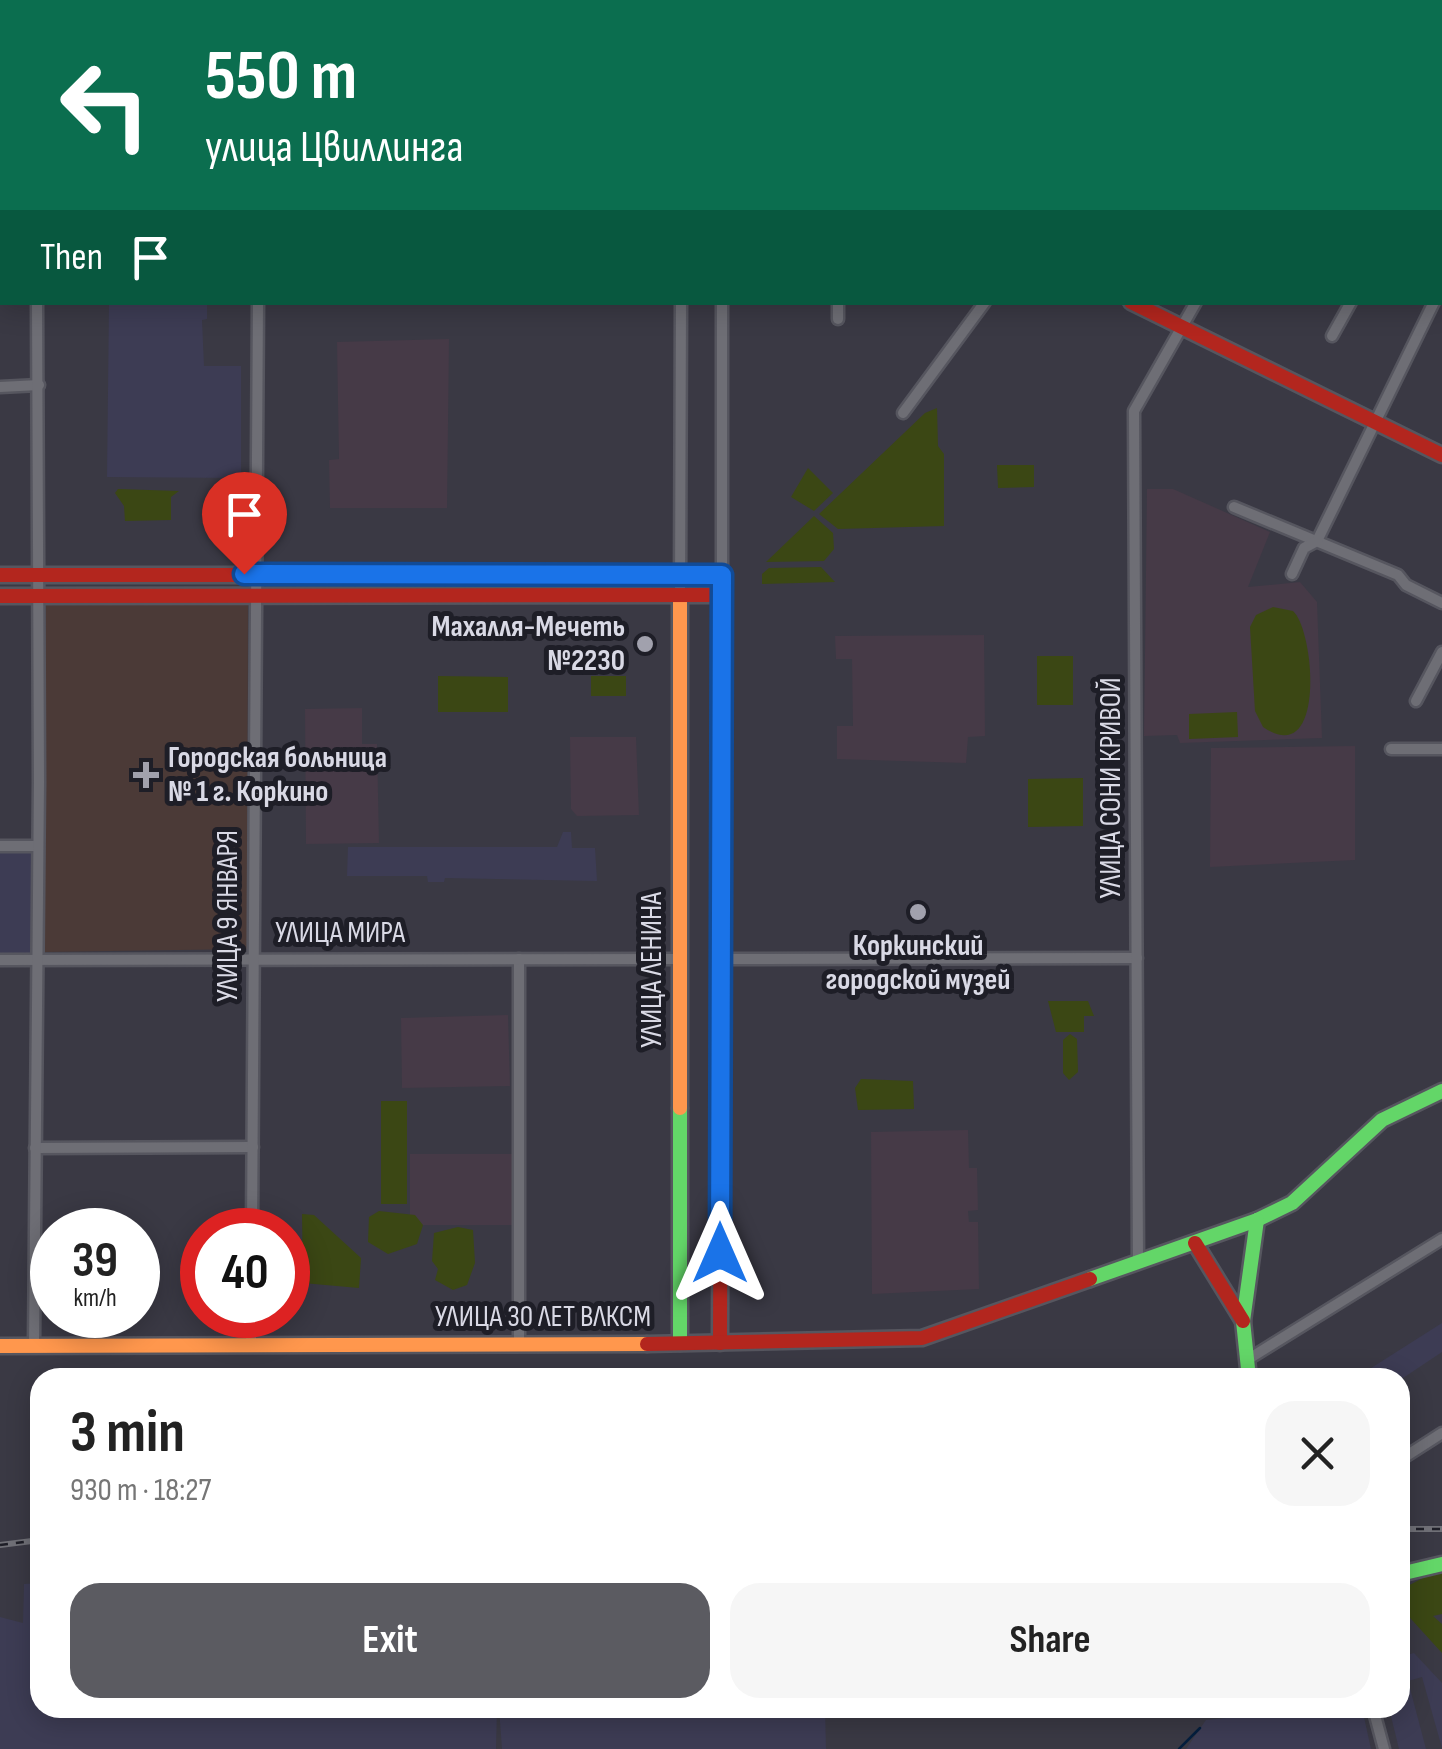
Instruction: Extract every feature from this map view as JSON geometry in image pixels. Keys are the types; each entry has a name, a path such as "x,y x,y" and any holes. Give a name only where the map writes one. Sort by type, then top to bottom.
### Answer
{"street":[{"path":"34,1346 37,305"},
{"name":"УЛИЦА 9 ЯНВАРЯ","path":"252,1208 253,598 258,305"},
{"name":"УЛИЦА ЛЕНИНА","path":"680,1343 681,305"},
{"path":"720,1343 722,305"},
{"path":"838,305 838,319"},
{"path":"903,414 983,305"},
{"path":"1137,305 1442,455"},
{"name":"УЛИЦА СОНИ КРИВОЙ","path":"1138,1263 1134,410 1194,305"},
{"path":"1332,336 1350,305"},
{"path":"1292,574 1304,548 1317,541 1432,305"},
{"path":"1428,314 1442,322"},
{"path":"0,387 39,385"},
{"path":"1234,507 1398,575 1406,585 1442,602"},
{"path":"0,574 722,575"},
{"path":"0,596 722,595"},
{"path":"1416,702 1442,652"},
{"path":"1392,749 1442,750"},
{"path":"0,846 37,846"},
{"path":"721,959 1137,958"},
{"path":"519,959 519,1344"},
{"name":"УЛИЦА МИРА","path":"0,960 680,959"},
{"name":"УЛИЦА 30 ЛЕТ ВЛКСМ","path":"0,1346 720,1343 922,1338 1257,1220 1308,1190 1382,1120 1442,1091"},
{"path":"35,1148 252,1147"},
{"path":"1248,1368 1244,1321 1257,1220"},
{"path":"1247,1360 1442,1239"},
{"path":"1195,1243 1244,1321"},
{"path":"251,1338 251,1345"},
{"path":"1410,1454 1442,1433"},
{"path":"1410,1572 1442,1564"},
{"path":"1376,1718 1384,1749"}],"shaded area":[{"path":"109,305 207,305 207,319 202,320 204,366 241,366 241,478 107,477"},
{"path":"449,339 447,508 330,508 329,460 339,459 337,342"},
{"path":"1147,489 1173,489 1270,532 1248,587 1300,582 1317,602 1322,738 1180,743 1177,735 1144,736"},
{"name":"Городская больница № 1 г. Коркино","path":"46,600 248,600 247,949 42,952"},
{"path":"984,635 985,736 968,737 966,763 837,759 837,726 853,726 852,659 836,659 835,636"},
{"path":"362,708 362,744 377,744 379,843 306,844 305,709"},
{"path":"570,737 636,737 639,815 577,816 571,809"},
{"path":"1355,746 1355,860 1210,867 1211,748"},
{"path":"563,832 571,832 572,848 595,848 597,881 445,878 444,882 428,882 427,876 347,876 348,847 557,847"},
{"path":"34,848 34,954 0,955 0,849"},
{"path":"508,1015 510,1086 402,1088 401,1018"},
{"path":"968,1130 969,1168 977,1168 978,1210 968,1211 969,1222 978,1222 979,1289 872,1294 871,1132"},
{"path":"410,1154 512,1154 512,1225 410,1225"},
{"path":"1442,1323 1442,1352 1410,1373 1410,1368 1371,1368"},
{"path":"24,1584 30,1584 30,1718 497,1718 496,1749 0,1749 0,1617 23,1623"},
{"path":"1414,1653 1442,1683 1442,1748 1422,1677 1410,1680 1410,1654"},
{"path":"1410,1689 1426,1749 1399,1749 1391,1718 1410,1718"},
{"path":"500,1718 825,1718 826,1749 502,1749"},
{"path":"1364,1718 1371,1749 1186,1749 1206,1720"}],"green space":[{"path":"937,408 938,446 944,454 944,526 838,529 819,514 925,413"},
{"path":"997,465 1034,465 1034,487 998,488"},
{"path":"808,468 833,493 814,511 791,497"},
{"path":"118,489 179,491 171,497 171,520 125,521 124,506 115,493"},
{"path":"814,516 833,533 834,549 824,561 766,562"},
{"path":"821,567 835,582 762,584 762,574 769,568"},
{"path":"1273,607 1293,611 1301,623 1310,668 1306,714 1297,730 1283,735 1263,727 1255,711 1250,627 1256,615"},
{"path":"1037,656 1073,656 1073,705 1037,705"},
{"path":"438,676 508,677 508,712 438,712"},
{"path":"591,676 626,676 626,696 591,696"},
{"path":"1237,712 1238,737 1189,739 1189,714"},
{"path":"1083,778 1083,826 1028,827 1028,779"},
{"path":"1048,1001 1088,1001 1094,1016 1084,1016 1084,1032 1056,1032"},
{"path":"1070,1034 1077,1039 1078,1072 1069,1080 1063,1073 1063,1040"},
{"path":"861,1079 913,1081 914,1109 858,1110 855,1088"},
{"path":"381,1101 407,1101 407,1204 381,1204"},
{"path":"379,1211 415,1215 423,1225 417,1244 388,1254 368,1242 369,1217"},
{"path":"310,1215 361,1258 359,1288 310,1284"},
{"path":"458,1227 473,1230 475,1263 467,1285 453,1290 435,1280 438,1269 432,1261 434,1233"},
{"path":"1442,1568 1442,1614 1433,1616 1442,1624 1442,1653 1410,1618 1410,1585"}],"waterway":[{"path":"1179,1749 1200,1728"}],"railway":[{"path":"1410,1529 1442,1529"},
{"path":"0,1545 30,1541"}],"traffic: fast":[{"path":"580,575 722,575 721,1017"},
{"path":"1090,1279 1257,1220 1292,1203 1382,1120 1442,1091"},
{"path":"680,1108 680,1343"},
{"path":"1248,1368 1243,1321 1257,1220"},
{"path":"1410,1572 1442,1564"}],"traffic: slow":[{"path":"680,596 680,1108"},
{"path":"0,1346 647,1344"}],"traffic: jam":[{"path":"1137,305 1442,455"},
{"path":"0,575 580,575"},
{"path":"0,596 722,595"},
{"path":"720,1343 721,1017"},
{"path":"1195,1243 1243,1321"},
{"path":"647,1344 922,1338 1090,1279"}],"place":[{"name":"Махалля-Мечеть №2230","path":"645,644"},
{"name":"Городская больница № 1 г. Коркино","path":"146,775"},
{"name":"Коркинский городской музей","path":"918,912"}],"route":[{"path":"244,574 722,575 720,1253"}]}
